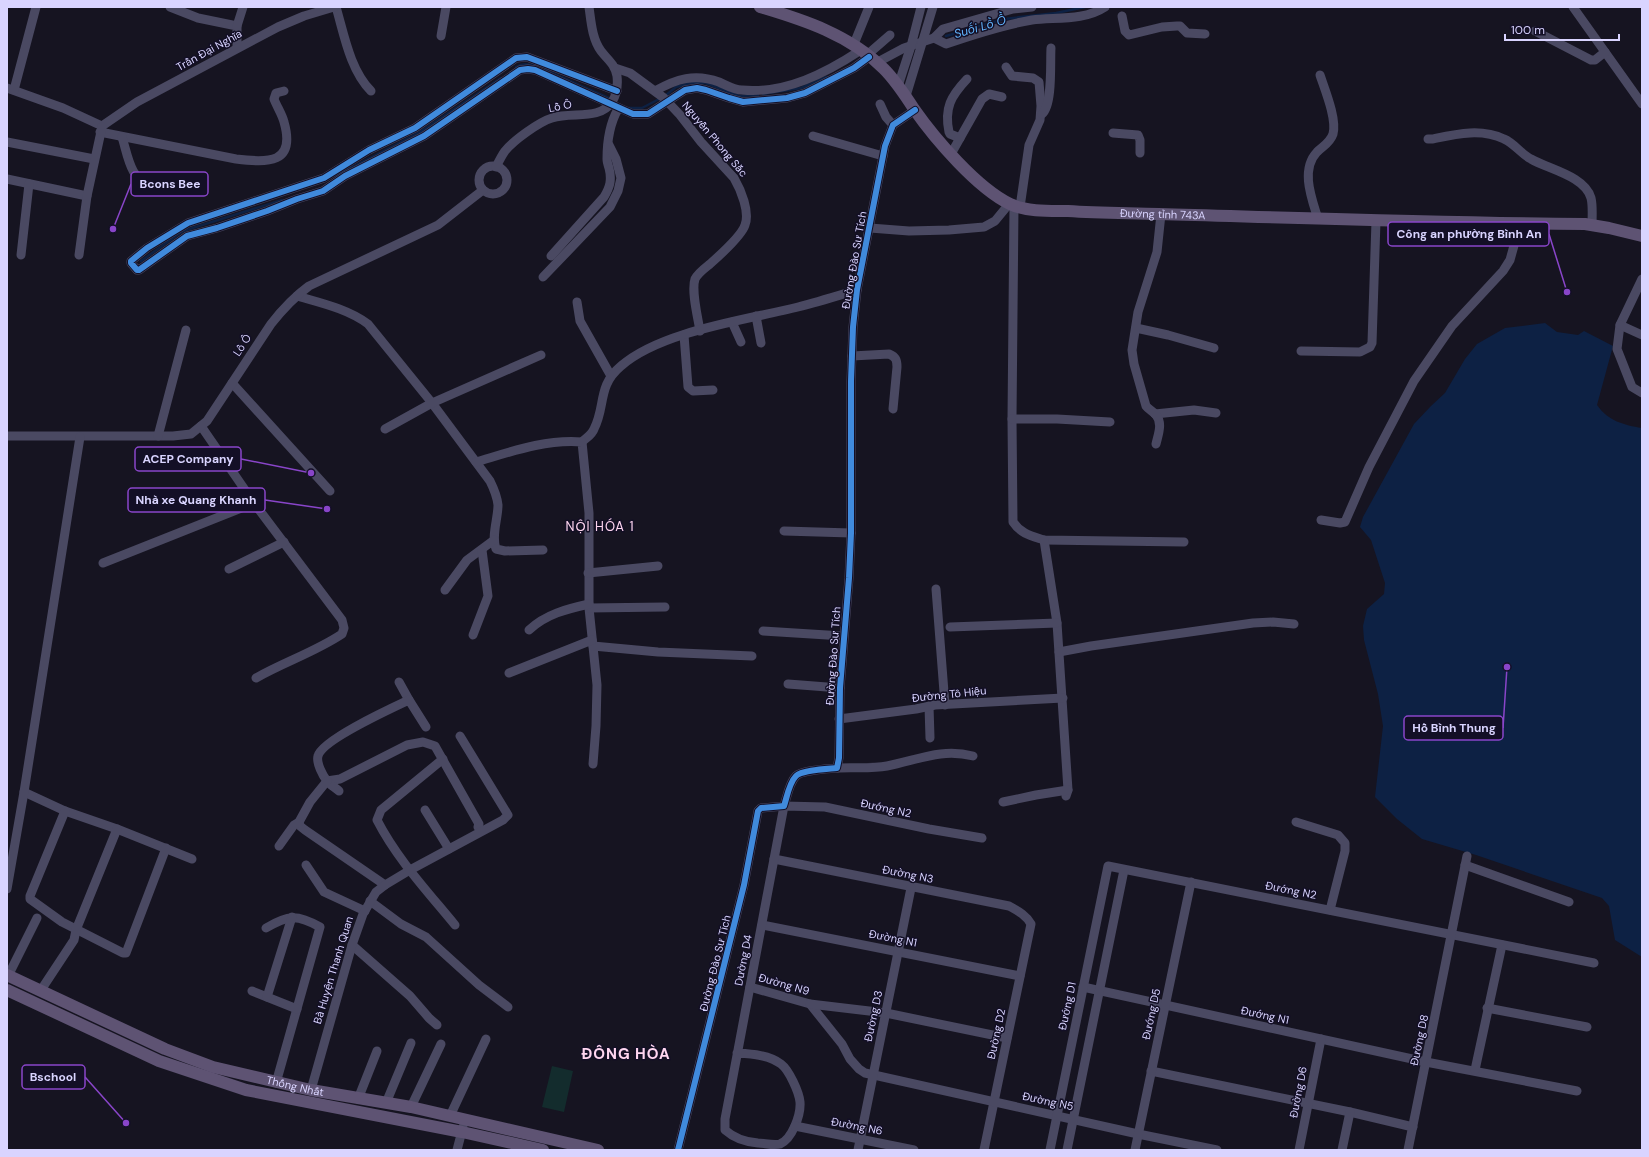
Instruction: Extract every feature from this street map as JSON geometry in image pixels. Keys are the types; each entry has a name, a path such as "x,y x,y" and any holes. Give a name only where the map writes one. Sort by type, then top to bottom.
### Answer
{"main road":[{"name":"Đường tỉnh 743A","path":"760,7 808,23 866,54 884,69 951,154 978,182 994,195 1014,205 1038,210 1376,221 1592,225 1642,236"},
{"name":"Thống Nhất","path":"7,977 41,990 165,1050 213,1067 311,1090 411,1107 598,1150"},
{"name":"Thống Nhất","path":"7,990 159,1062 215,1081 246,1090 462,1132 543,1150"}],"street":[{"path":"36,7 10,89 63,108 101,129 122,137 201,151 236,159 251,161 274,159 284,152 287,146 284,122 274,99 276,93 284,91"},
{"path":"170,7 198,18 237,26"},
{"path":"237,48 237,26 243,7"},
{"path":"335,7 356,68 361,78 371,91"},
{"name":"Trần Đại Nghĩa","path":"101,129 137,102 237,48 284,24 335,7"},
{"path":"442,36 446,7"},
{"path":"551,256 604,197 610,188 611,179 607,161 609,145 608,133 615,100 617,76 615,68 600,50 597,43 589,7"},
{"path":"866,54 869,7"},
{"path":"898,86 911,46 921,7"},
{"path":"906,96 933,7"},
{"path":"661,96 685,90 716,86 740,90 765,89 790,85 804,81 866,54 911,46 934,38 943,29 1013,9 1032,7"},
{"path":"934,38 946,44 996,27 1034,20 1087,14 1105,7"},
{"path":"1574,7 1642,104"},
{"path":"1122,16 1125,31 1129,35 1162,27 1177,26 1183,28 1187,32 1205,34"},
{"path":"1535,31 1591,60 1595,60 1605,52"},
{"path":"866,54 890,35"},
{"path":"1040,115 1045,111 1048,100 1051,48"},
{"path":"615,100 535,70 520,70 424,136 345,176 323,191 297,199 268,203 188,223 147,248 131,261 131,263 137,270 139,270 187,236 217,228 268,203 324,178 369,150 414,128 516,58 527,57 615,100 633,114 648,114 661,96 679,79 692,77 706,78 716,86"},
{"path":"1006,67 1012,76 1033,78 1039,82"},
{"name":"Nguyễn Phong Sắc","path":"615,68 630,73 661,96 734,178 738,185 746,213 745,226 721,254 698,275 695,280 695,297 700,331"},
{"path":"1318,219 1309,190 1311,162 1316,152 1330,141 1334,129 1326,91 1320,75"},
{"path":"1039,82 1050,78"},
{"path":"960,138 950,134 947,113 952,98 967,79"},
{"path":"1039,82 1040,120 1028,145 1014,205 1012,419 1013,522 1017,529 1025,534 1044,540 1184,542"},
{"path":"951,154 985,96 989,94 1002,97"},
{"name":"Lồ Ô","path":"496,167 506,150 520,138 542,123 553,118 601,112 615,100"},
{"path":"880,104 886,117 893,125 915,110"},
{"name":"Đường Đào Sư Tích","path":"837,768 839,758 840,688 843,636 849,578 851,533 852,356 857,290 883,156 890,130 893,125"},
{"path":"78,254 87,196 101,129"},
{"path":"1428,139 1461,132 1485,133 1505,139 1531,159 1567,174 1585,187 1591,197 1592,225"},
{"path":"1113,133 1138,135 1140,140 1140,153"},
{"path":"813,136 883,156"},
{"path":"122,137 135,176 140,181 152,187"},
{"path":"7,142 94,159"},
{"path":"543,278 610,207 618,191 621,178 616,159 609,145"},
{"path":"496,167 502,170 506,178 504,187 498,193 493,194 483,190 479,184 480,175 485,168 496,167"},
{"path":"7,179 87,196"},
{"path":"21,255 29,184"},
{"name":"Lồ Ô","path":"7,436 80,437 191,434 207,421 271,324 297,296 309,286 438,225 483,190"},
{"path":"870,228 909,231 984,227 995,221 1014,205"},
{"path":"1156,444 1160,426 1156,414 1146,406 1134,364 1132,350 1138,312 1157,252 1161,214"},
{"path":"1301,351 1360,352 1370,347 1372,343 1376,221"},
{"path":"1321,520 1340,523 1344,522 1369,467 1414,381 1452,326 1503,271 1510,260 1520,224"},
{"path":"1642,279 1620,325 1617,349 1632,387 1642,393"},
{"path":"476,462 530,446 568,441 582,442 594,429 603,391 611,376 626,361 645,350 684,335 797,307 857,290"},
{"path":"297,296 326,304 359,318 368,324 432,403 490,481 496,494 498,506 494,540 495,548 498,550 543,550"},
{"path":"577,302 580,322 611,376"},
{"path":"756,316 761,343"},
{"path":"732,322 741,342"},
{"path":"1620,325 1642,335"},
{"path":"1136,328 1214,348"},
{"path":"158,436 186,330"},
{"path":"684,335 688,387 693,391 713,390"},
{"path":"852,356 889,354 894,356 897,360 897,367 893,409"},
{"path":"385,429 432,403 541,355"},
{"path":"232,383 330,491"},
{"path":"1156,414 1194,410 1216,413"},
{"path":"1012,419 1057,419 1110,422"},
{"path":"201,426 254,503 342,620 344,628 342,634 335,639 291,662 279,665 256,678"},
{"path":"7,889 24,792 80,437"},
{"path":"582,442 589,514 589,606 597,692 593,764"},
{"path":"103,563 254,503"},
{"path":"784,531 851,533"},
{"path":"445,590 462,565 494,540"},
{"path":"1003,802 1036,795 1067,793 1063,698 1057,623 1044,540"},
{"path":"228,569 284,542"},
{"path":"473,635 488,596 482,550"},
{"path":"588,573 658,566"},
{"path":"936,589 945,705"},
{"path":"529,630 536,623 559,611 589,606 665,606"},
{"path":"1059,652 1106,643 1253,623 1273,622 1294,624"},
{"path":"950,627 1057,623"},
{"path":"763,631 843,636"},
{"path":"509,673 593,643 658,652 752,656"},
{"path":"399,682 426,727"},
{"path":"788,684 840,688"},
{"name":"Đường Tô Hiệu","path":"839,719 929,706 1063,698"},
{"path":"339,791 327,781 318,763 318,756 321,750 329,743 409,700"},
{"path":"929,706 930,738"},
{"name":"Bà Huyện Thanh Quan","path":"311,1090 352,945 365,911 376,892 384,885 498,823 508,815 460,736"},
{"path":"279,846 294,825 299,822 310,802 327,781 340,779 407,745 423,742 435,746 479,824 478,827"},
{"path":"784,806 793,781 797,775 803,772 837,768 885,766 940,753 956,752 973,756"},
{"path":"443,759 381,810 377,820 410,870 455,925"},
{"path":"24,792 65,811 192,858"},
{"name":"Đường Đào Sư Tích","path":"678,1150 744,885 757,815 761,808 784,806"},
{"name":"Đướng N2","path":"784,806 825,807 929,829 982,838"},
{"name":"Dường D4","path":"784,806 737,1053 725,1119 725,1130 732,1137 747,1142 779,1145 789,1138 795,1126"},
{"path":"425,810 449,849"},
{"path":"65,811 30,899 62,922 115,949 126,953 166,848"},
{"path":"299,822 300,826 305,830 384,885"},
{"path":"1296,822 1338,835 1345,843 1345,851 1330,910"},
{"path":"41,990 74,940 76,930 117,829"},
{"name":"Đường N3","path":"774,859 911,888 1009,906 1022,913 1031,924"},
{"name":"Đường D8","path":"1408,1150 1466,861 1569,902"},
{"path":"306,865 324,892 365,911"},
{"name":"Đướng N2","path":"1108,866 1594,963"},
{"name":"Đướng D1","path":"1050,1150 1108,866"},
{"path":"1067,1150 1124,870"},
{"name":"Đướng D5","path":"1135,1150 1191,882"},
{"name":"Đường D3","path":"858,1150 911,888"},
{"path":"370,901 401,924 426,937 479,985 508,1007"},
{"path":"1099,909 1116,911"},
{"path":"266,997 292,917"},
{"path":"266,928 284,919 292,917 313,923 320,927 276,1082"},
{"path":"7,977 37,918"},
{"name":"Đường D2","path":"984,1150 1031,924"},
{"name":"Đường N1","path":"762,925 1020,976"},
{"path":"352,945 410,996 437,1025"},
{"path":"1475,1070 1487,1008 1502,945"},
{"name":"Đường N9","path":"750,987 810,1004 859,1068 865,1073 873,1076"},
{"path":"1083,987 1099,991"},
{"path":"252,991 297,1009"},
{"name":"Đướng N1","path":"1099,991 1426,1062 1475,1070 1577,1091"},
{"path":"810,1004 886,1013 1007,1038"},
{"path":"1487,1008 1587,1027"},
{"path":"1073,1038 1089,1041"},
{"path":"450,1116 486,1039"},
{"name":"Đường D6","path":"1299,1150 1321,1039"},
{"path":"386,1103 411,1043"},
{"path":"411,1107 441,1044"},
{"path":"358,1098 377,1051"},
{"path":"737,1053 754,1054 769,1058 782,1064 790,1076 800,1103 795,1126"},
{"path":"1151,1070 1350,1112 1413,1127"},
{"path":"1066,1072 1082,1076"},
{"name":"Đường N5","path":"873,1076 1217,1150"},
{"path":"1342,1150 1350,1112"},
{"path":"457,1150 466,1119"},
{"name":"Đường N6","path":"795,1126 914,1150"}],"green space":[{"path":"552,1066 573,1071 564,1112 542,1107"}],"water":[{"path":"1545,323 1557,332 1578,335 1584,331 1613,346 1597,405 1611,419 1642,428 1642,957 1615,940 1609,906 1602,898 1476,855 1422,839 1397,819 1375,797 1383,726 1378,694 1364,640 1363,626 1367,609 1384,594 1385,583 1371,540 1360,527 1363,517 1414,424 1445,393 1465,359 1477,344 1505,328"}],"waterway":[{"name":"Suối Lồ Ồ","path":"946,36 1004,19 1056,13 1085,7"},
{"name":"Suối Lồ Ồ","path":"516,67 525,64 534,66"},
{"name":"Suối Lồ Ồ","path":"545,70 611,99"},
{"name":"Suối Lồ Ồ","path":"763,94 801,88 827,77"},
{"name":"Suối Lồ Ồ","path":"336,177 420,132 501,78"},
{"name":"Suối Lồ Ồ","path":"665,96 676,87 690,83 706,83 739,96 758,95"},
{"name":"Suối Lồ Ồ","path":"628,108 642,108 661,98"},
{"name":"Suối Lồ Ồ","path":"141,261 183,231 282,200"}],"cycle path":[{"path":"617,91 527,57 516,58 415,128 369,150 324,178 188,223 147,248 131,261 131,263 137,270 139,270 187,236 217,228 323,191 345,176 424,136 520,70 535,70 633,114 648,114 685,90 697,88 743,102 787,98 805,93 854,68 869,57"},
{"path":"678,1150 744,885 758,811 761,808 784,806 788,790 796,776 799,774 815,770 837,768 839,758 840,688 851,533 851,381 853,327 857,290 885,146 893,125 915,110"}],"place":[{"name":"Bcons Bee","path":"113,229"},
{"name":"Công an phường Bình An","path":"1567,292"},
{"name":"ACEP Company","path":"311,473"},
{"name":"Nhà xe Quang Khanh","path":"327,509"},
{"name":"Hồ Bình Thung","path":"1507,667"},
{"name":"Bschool","path":"126,1123"}],"district":[{"name":"NỘI HÓA 1","path":"600,526"},
{"name":"ĐÔNG HÒA","path":"626,1054"}]}
